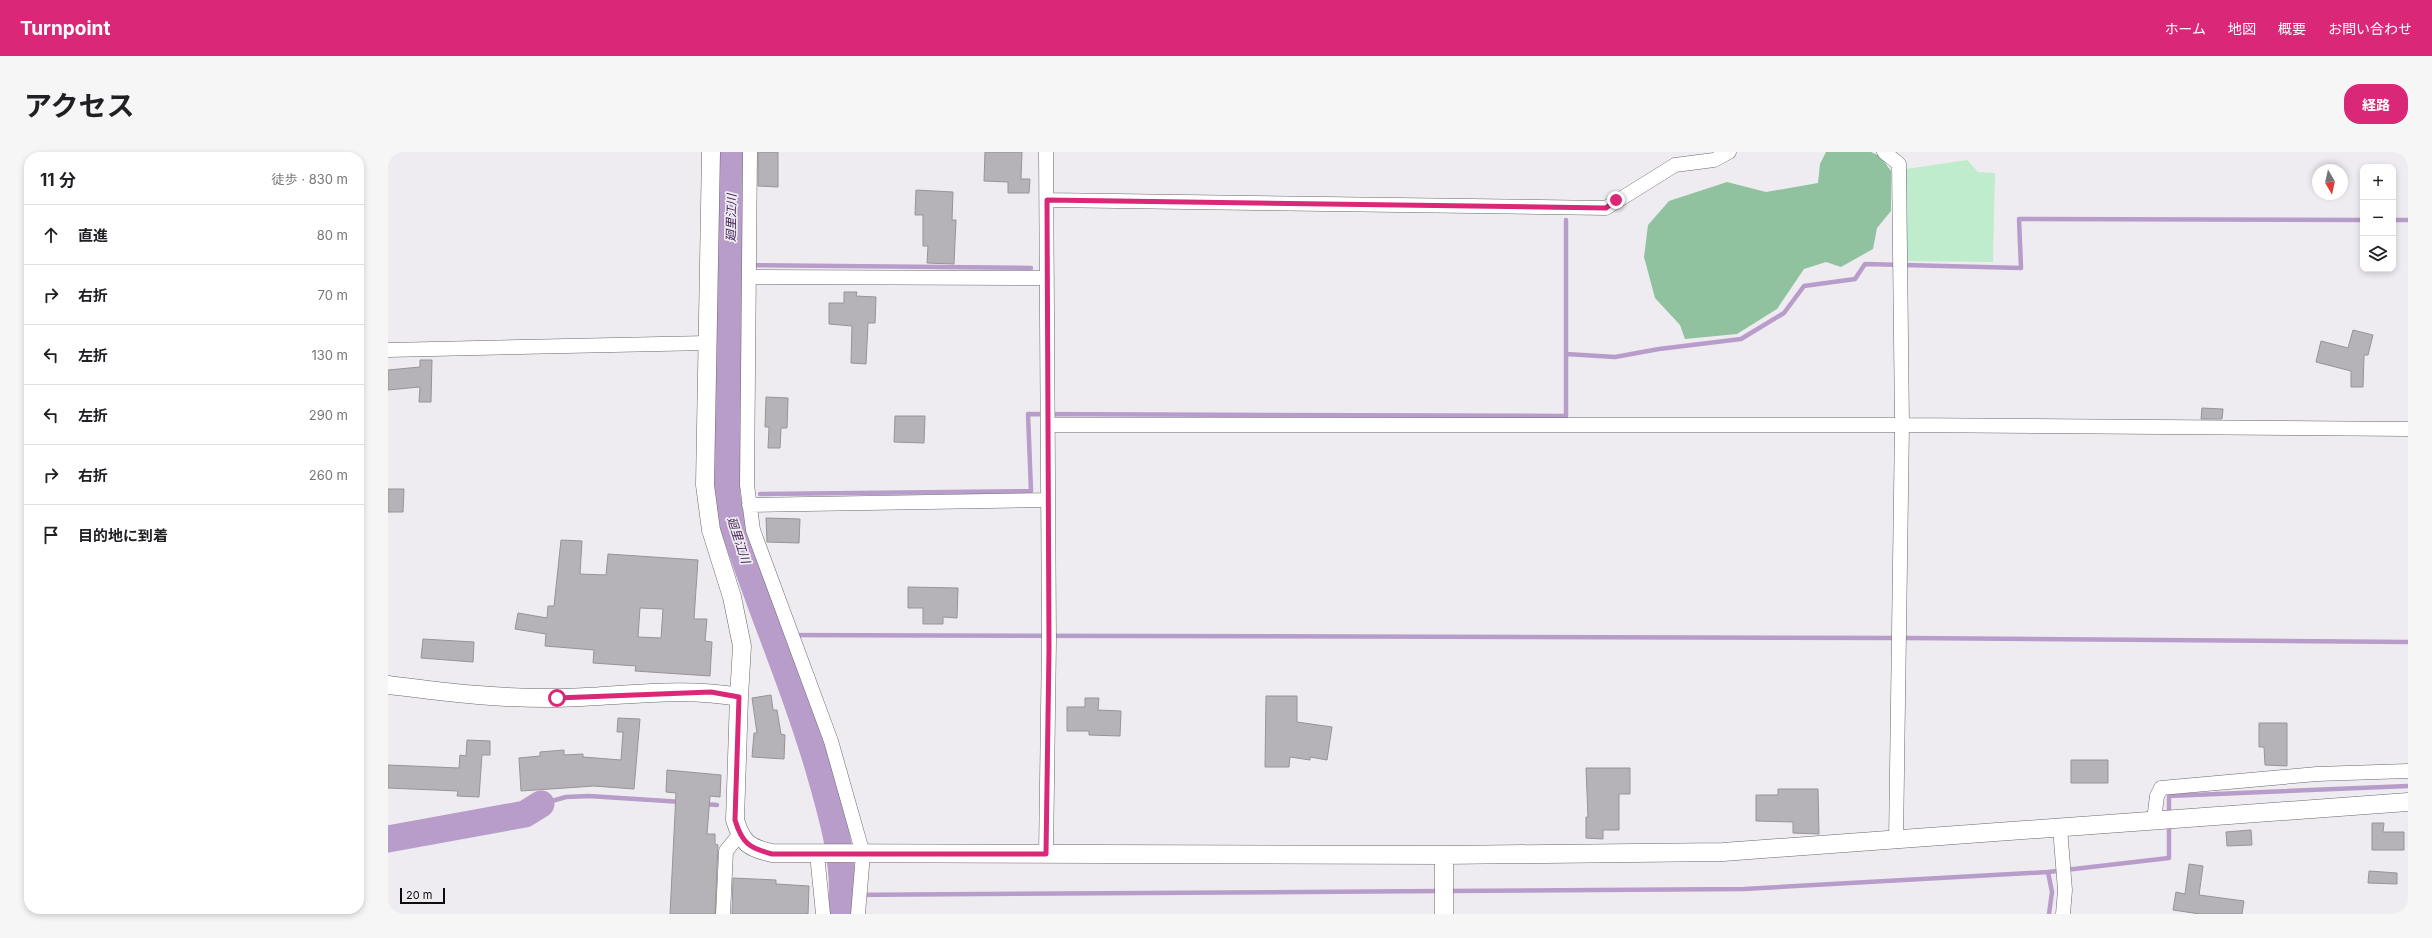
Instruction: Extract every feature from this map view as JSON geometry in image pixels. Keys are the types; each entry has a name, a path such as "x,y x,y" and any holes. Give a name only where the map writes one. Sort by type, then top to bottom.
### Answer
{"street":[{"path":"710,152 705,485 711,530 732,597 742,646 735,820 740,835 756,850 772,854 1444,855 1723,852 1896,841 2408,802"},
{"path":"750,152 747,485 749,505 753,530 831,741 863,854 859,901"},
{"path":"1046,152 1049,635 1046,854"},
{"path":"1047,200 1606,208 1675,165 1714,160 1729,152"},
{"path":"1884,152 1899,164 1902,425 1896,841"},
{"path":"750,269 1047,278"},
{"path":"388,350 707,343"},
{"path":"1048,417 2408,429"},
{"path":"749,505 1048,500"},
{"path":"388,685 476,696 557,698 711,692 739,697"},
{"path":"2164,820 2157,796 2161,788 2317,774 2408,770"},
{"path":"2060,828 2064,872 2062,914"},
{"path":"723,914 726,851 740,835"},
{"path":"817,854 823,914"},
{"path":"1444,855 1444,907"}],"green space":[{"path":"1826,152 1871,152 1880,156 1891,171 1891,211 1877,228 1873,249 1841,267 1826,262 1804,269 1777,309 1737,334 1685,339 1680,325 1655,298 1644,257 1648,225 1669,201 1727,182 1766,192 1818,183 1820,164"},
{"path":"1967,160 1978,172 1995,173 1993,262 1905,261 1906,169"}],"building":[{"path":"758,152 778,152 778,187 758,186"},
{"path":"985,152 1022,152 1021,179 1030,179 1029,193 1008,193 1008,182 984,181"},
{"path":"916,190 953,192 952,220 956,220 954,264 927,263 928,246 923,246 923,215 915,215"},
{"path":"844,292 857,292 856,296 876,297 875,323 868,323 866,364 851,363 852,326 829,324 829,303 844,303"},
{"path":"2353,330 2373,335 2368,355 2364,355 2363,387 2351,387 2351,371 2316,362 2321,341 2348,348"},
{"path":"420,360 432,360 431,402 419,402 420,387 388,390 388,370 420,367"},
{"path":"766,397 788,398 787,428 781,428 780,448 768,448 769,427 765,427"},
{"path":"2202,408 2223,409 2222,419 2201,419"},
{"path":"895,416 925,416 924,443 894,442"},
{"path":"388,489 404,489 403,512 388,512"},
{"path":"766,518 800,519 799,543 767,542"},
{"path":"561,540 582,541 580,574 606,575 608,554 698,560 694,619 707,619 705,641 712,642 710,676 635,671 636,666 593,663 594,650 545,646 546,634 515,629 518,613 547,618 548,606 554,606","holes":["640,608 663,609 661,638 638,637"]},
{"path":"908,587 958,588 957,618 943,617 943,624 923,624 923,608 908,608"},
{"path":"423,639 474,642 473,662 421,658"},
{"path":"771,695 773,710 777,710 781,734 785,735 784,759 752,757 754,733 757,733 752,698"},
{"path":"1266,696 1297,696 1297,722 1332,727 1327,760 1310,757 1310,760 1290,757 1289,767 1265,767"},
{"path":"1085,698 1099,698 1098,710 1121,711 1120,736 1089,735 1089,731 1067,731 1067,707 1085,707"},
{"path":"618,718 640,719 634,789 594,786 521,791 519,758 540,756 540,752 564,750 564,755 583,754 583,757 621,760 623,732 617,732"},
{"path":"2259,723 2287,723 2287,766 2265,765 2264,747 2259,747"},
{"path":"467,740 490,741 490,755 482,755 479,797 457,796 458,791 388,788 388,765 459,768 460,755 466,756"},
{"path":"2071,760 2108,760 2108,783 2071,783"},
{"path":"1586,768 1630,768 1630,794 1619,794 1619,830 1603,830 1603,839 1586,838 1586,817 1588,817"},
{"path":"667,770 721,775 720,797 710,796 707,834 715,834 715,844 718,845 715,914 670,914 676,793 666,792"},
{"path":"1778,789 1818,789 1819,834 1793,833 1793,822 1756,821 1756,795 1778,795"},
{"path":"2372,823 2384,823 2383,832 2404,832 2404,850 2372,850"},
{"path":"2251,830 2252,845 2227,846 2226,832"},
{"path":"2189,864 2203,866 2199,895 2244,901 2242,914 2200,914 2173,910 2176,892 2185,894"},
{"path":"2369,871 2397,873 2397,884 2368,883"},
{"path":"733,878 776,880 776,884 809,886 808,914 732,914"}],"waterway":[{"name":"廻里江川","path":"732,152 727,496 731,519 790,681 827,796 841,863 841,914"},
{"path":"1566,354 1615,357 1659,349 1741,339 1784,313 1804,286 1855,279 1865,264 2021,268 2019,219 2360,220"},
{"path":"760,494 1031,491 1028,414 1566,416 1566,220"},
{"path":"2396,220 2408,220"},
{"path":"730,265 1031,268"},
{"path":"727,496 737,495"},
{"path":"773,635 1907,638 2408,642"},
{"path":"2169,816 2169,796 2408,786"},
{"path":"541,804 566,797 589,796 682,802"},
{"path":"388,839 525,814 541,804"},
{"path":"705,804 717,805"},
{"path":"1448,891 1744,889 2048,872 2169,858 2169,823"},
{"path":"2048,872 2052,892 2049,914"},
{"path":"843,895 1441,891"}],"route":[{"path":"557,698 711,692 739,697 740,722 735,820 740,835 746,844 756,850 772,854 1046,854 1049,649 1047,200 1606,208 1616,200"}]}
